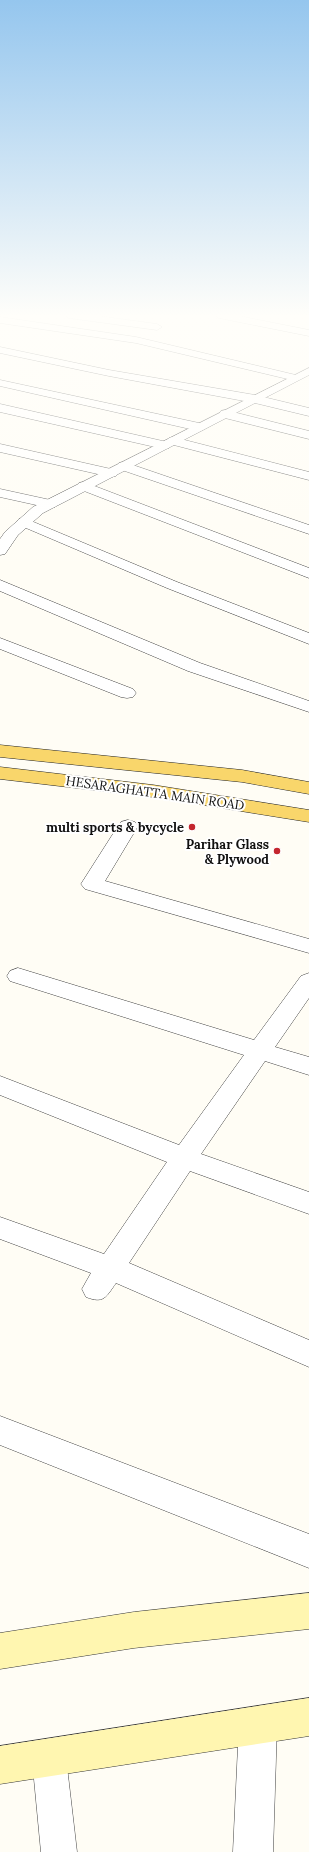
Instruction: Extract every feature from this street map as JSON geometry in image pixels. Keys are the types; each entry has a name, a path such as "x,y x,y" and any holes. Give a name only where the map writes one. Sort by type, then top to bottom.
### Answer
{"main road":[{"path":"0,751 242,776 309,788"},
{"name":"HESARAGHATTA MAIN ROAD","path":"0,773 153,791 309,816"},
{"path":"0,1651 134,1630 309,1611"},
{"path":"0,1765 309,1717"}],"street":[{"path":"86,401 200,427"},
{"path":"3,542 12,532 38,510 249,401"},
{"path":"264,401 309,412"},
{"path":"0,408 169,443 309,476"},
{"path":"225,414 309,435"},
{"path":"0,448 111,473"},
{"path":"124,466 309,530"},
{"path":"84,486 309,573"},
{"path":"0,493 50,504"},
{"path":"24,522 172,585 309,639"},
{"path":"0,585 194,667 309,707"},
{"path":"0,643 127,693"},
{"path":"128,826 92,884 309,946"},
{"path":"18,976 309,1066"},
{"path":"104,1278 184,1158 309,981"},
{"path":"0,1085 184,1158 309,1203"},
{"path":"0,1228 104,1278 309,1354"},
{"path":"0,1430 309,1550"},
{"path":"253,1852 258,1725"}],"lane":[{"path":"48,1758 58,1852"}],"place":[{"name":"multi sports & bycycle","path":"192,827"},
{"name":"Parihar Glass & Plywood","path":"277,851"}]}
